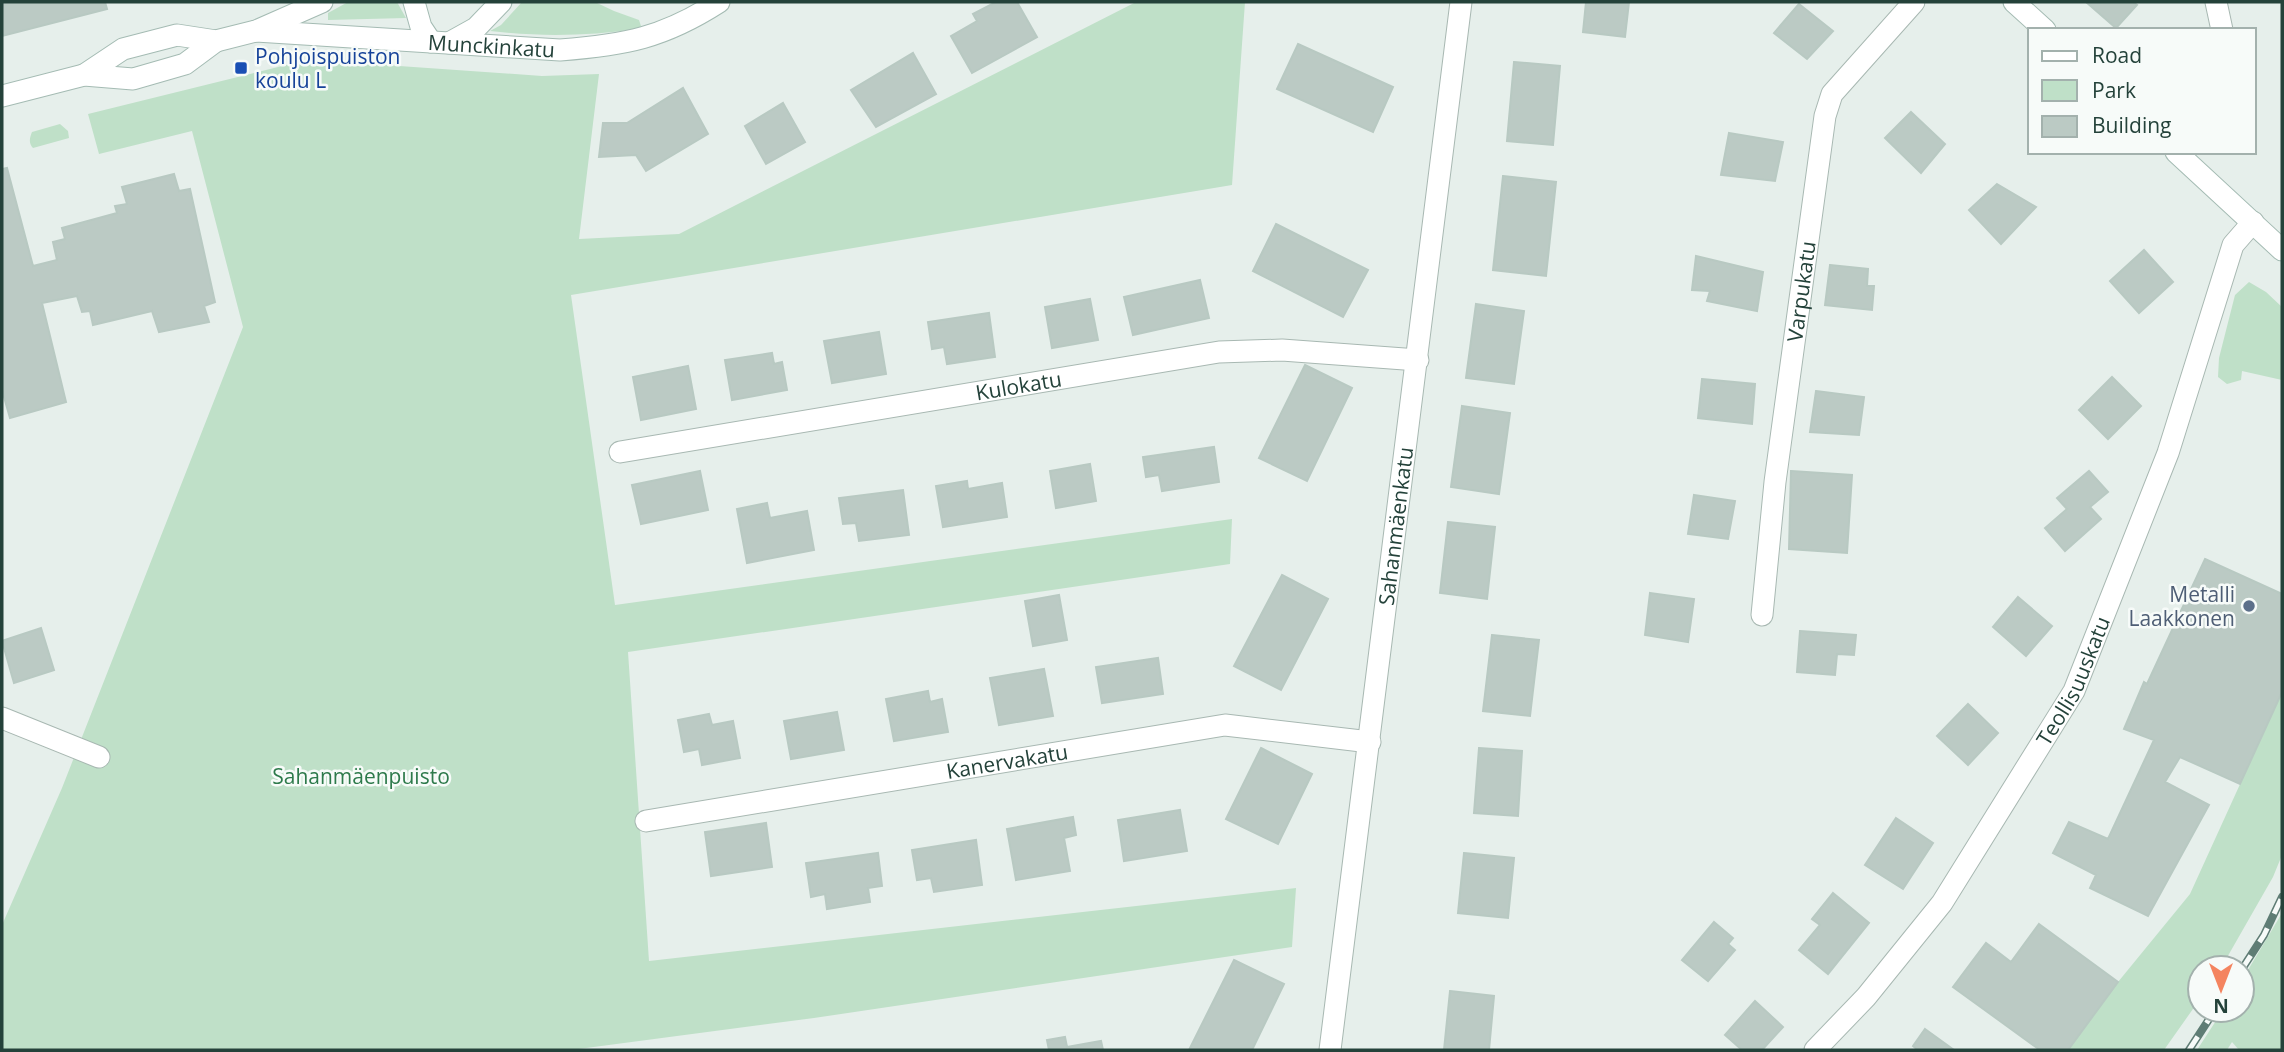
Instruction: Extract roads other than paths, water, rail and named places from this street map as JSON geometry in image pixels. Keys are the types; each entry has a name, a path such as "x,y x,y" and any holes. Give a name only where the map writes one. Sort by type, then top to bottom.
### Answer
{"street":[{"name":"Munckinkatu","path":"84,75 123,49 177,36 216,41 256,31 322,2"},
{"path":"414,2 421,27 440,43 476,28 500,2"},
{"name":"Munckinkatu","path":"256,31 560,50 608,46 649,37 696,16 719,2"},
{"name":"Sahanmäenkatu","path":"1330,1050 1461,2"},
{"name":"Varpukatu","path":"1762,615 1775,482 1825,116 1832,94 1914,2"},
{"path":"2014,2 2043,28"},
{"path":"2217,2 2222,28"},
{"name":"Munckinkatu","path":"2,96 84,75 133,79 185,64 216,41"},
{"path":"2185,155 2282,250"},
{"name":"Teollisuuskatu","path":"1815,1050 1866,997 1942,903 2074,691 2168,453 2233,245 2253,222"},
{"name":"Kulokatu","path":"620,452 1219,352 1283,349 1418,359"},
{"path":"2,718 99,757"},
{"name":"Kanervakatu","path":"646,821 1225,725 1370,741"}],"railway":[{"path":"2252,954 2282,897"},
{"path":"2189,1050 2206,1024"}],"place":[{"name":"Pohjoispuiston koulu L","path":"241,68"},
{"name":"Metalli Laakkonen","path":"2249,606"}],"park label":[{"name":"Sahanmäenpuisto","path":"361,776"}]}
